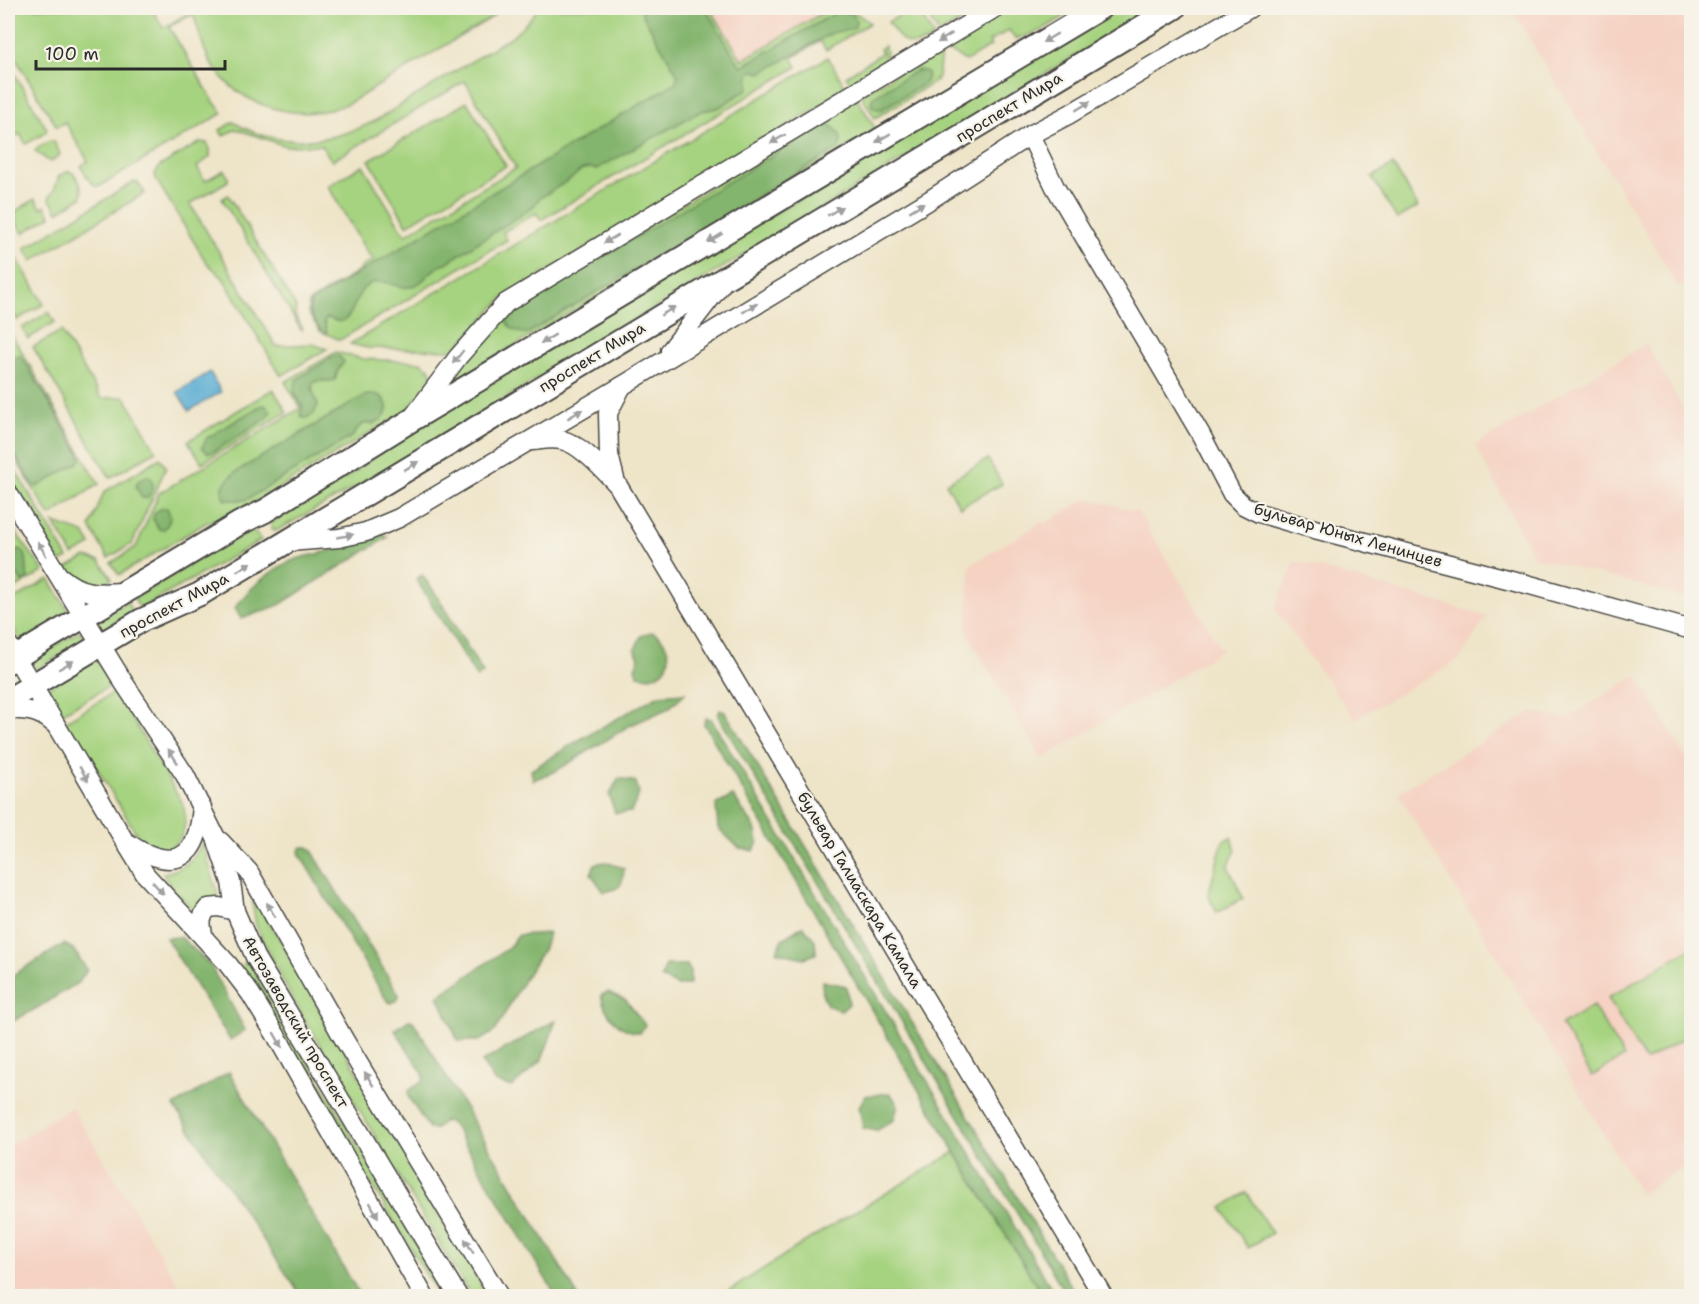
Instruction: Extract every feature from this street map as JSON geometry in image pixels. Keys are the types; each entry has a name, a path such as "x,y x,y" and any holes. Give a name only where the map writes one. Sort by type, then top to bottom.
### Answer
{"main road":[{"name":"проспект Мира","path":"10,654 83,617 240,523 265,511 410,421 1100,8"},
{"name":"проспект Мира","path":"8,700 142,620 200,594 1174,8"},
{"path":"265,511 261,522 261,529 265,536 287,542"}],"street":[{"path":"410,421 458,357 506,303 995,8"},
{"path":"287,542 339,538 366,532 399,518 928,201 1029,135 1068,116 1250,8"},
{"name":"бульвар Юных Ленинцев","path":"1029,135 1055,187 1200,433 1232,494 1243,506 1292,523 1692,630"},
{"path":"663,360 728,275"},
{"path":"617,484 609,455 608,413 622,386"},
{"path":"527,442 548,439 564,440 591,457 617,484"},
{"name":"бульвар Галиаскара Камала","path":"617,484 1103,1296"},
{"name":"Автозаводский проспект","path":"8,493 100,645 185,775 216,838 231,882 235,911 255,957 458,1296"},
{"path":"55,571 73,587 86,592 125,592"},
{"name":"Автозаводский проспект","path":"10,654 32,685 145,874 240,978 250,993 424,1296"},
{"path":"8,710 33,711 46,716 54,723"},
{"path":"124,840 148,854 164,859 177,858 189,851 196,839 202,807"},
{"path":"216,838 249,872 345,1041 499,1296"},
{"path":"204,938 200,921 208,908 219,907 235,911"}],"shaded area":[{"path":"710,8 831,8 742,60"},
{"path":"1511,8 1691,8 1691,280 1679,288"},
{"path":"1646,344 1691,422 1691,599 1534,557 1475,445"},
{"path":"1087,498 1138,512 1222,650 1042,759 967,633 970,565"},
{"path":"1295,561 1487,616 1459,660 1355,719 1275,609"},
{"path":"1637,675 1691,766 1691,1163 1640,1194 1398,793 1531,712 1565,719"},
{"path":"72,1107 183,1292 175,1296 8,1296 8,1146"}],"green space":[{"path":"8,8 152,8 163,28 197,8 502,8 491,18 351,102 334,109 313,112 282,110 266,106 238,92 226,82 212,64 193,14 169,27 223,113 97,186 91,182 81,166 88,161 65,122 57,127 8,46"},
{"path":"539,8 710,8 742,60 831,8 849,8 870,23 826,50 820,41 792,58 797,67 541,220 536,213 503,232 507,240 340,340 320,331 308,313 309,302 373,260 328,186 363,165 405,235 516,168 465,81 332,161 321,145 286,146 236,129 223,136 220,130 233,122 250,131 268,136 286,140 304,140 322,139 358,129 375,121 514,35"},
{"path":"642,8 705,8 742,66 835,13 852,13 856,20 855,27 852,29 832,33 761,73 750,72 748,89 718,108 701,111 597,169 581,170 540,198 532,208 438,267 414,286 403,287 382,282 370,284 361,292 346,319 336,321 327,318 324,321 327,332 323,333 311,314 312,301 675,83 678,75 642,14"},
{"path":"917,8 934,37 926,42 913,45 898,36 888,22"},
{"path":"923,8 967,10 967,18 939,34"},
{"path":"1007,8 1079,8 1040,31 1015,39 1009,30 989,42 991,46 966,61 948,51 945,45"},
{"path":"1117,8 1155,8 369,480 276,531 271,528 271,523 352,474 394,442"},
{"path":"885,46 886,54 881,66 853,87 846,76 882,53 880,49"},
{"path":"940,48 936,81 875,118 861,95"},
{"path":"828,57 847,90 502,299 456,348 450,350 368,348 350,344"},
{"path":"8,63 47,129 45,133 26,144 20,134 8,140"},
{"path":"917,70 926,72 928,77 925,83 882,109 872,106 871,101 874,96"},
{"path":"857,98 876,130 439,391 501,314"},
{"path":"467,102 506,166 407,225 369,160"},
{"path":"829,125 840,135 841,142 838,149 528,333 514,330 508,324 507,320 511,311 822,126"},
{"path":"50,141 54,142 60,154 50,162 35,151"},
{"path":"200,142 207,143 210,149 210,157 197,167 205,181 224,170 228,181 190,204 276,346 312,344 327,349 281,376 223,278 206,262 156,179 155,174 160,166"},
{"path":"1393,165 1418,207 1397,219 1372,177"},
{"path":"69,171 79,182 82,197 58,212 49,198 59,176"},
{"path":"134,182 138,183 145,193 32,261 25,248"},
{"path":"228,195 296,307 295,315 303,329 301,330 222,199"},
{"path":"35,199 41,208 45,206 51,216 23,233 13,213"},
{"path":"15,255 44,304 17,320 8,305 8,259"},
{"path":"49,312 55,322 28,339 22,328"},
{"path":"8,328 99,484 50,516 8,447"},
{"path":"61,331 101,398 125,397 156,451 110,478 33,347"},
{"path":"336,352 364,359 420,362 429,368 432,380 408,410 259,500 204,524 119,575 111,563 136,547 159,493 301,408 285,382"},
{"path":"8,354 10,358 22,357 80,454 81,459 78,463 37,487 33,485 8,443"},
{"path":"334,356 339,356 344,362 335,380 316,381 312,385 318,405 313,415 305,418 301,416 303,407 294,392 296,380"},
{"path":"273,389 287,412 202,463 188,441"},
{"path":"373,394 381,397 386,403 387,411 382,419 373,424 361,426 353,436 246,500 226,500 223,496 222,489 234,473 364,396"},
{"path":"265,405 271,411 266,419 213,452 208,453 202,447 207,438"},
{"path":"8,458 68,558 60,562 8,474"},
{"path":"160,458 166,467 132,544 108,558 90,527 104,492"},
{"path":"988,459 1002,484 960,507 946,483"},
{"path":"146,476 150,477 153,488 147,498 142,498 136,487 138,481"},
{"path":"167,508 170,517 163,530 159,529 153,519 155,512"},
{"path":"8,522 44,571 8,593"},
{"path":"54,523 84,533 91,545 73,555"},
{"path":"252,531 261,540 140,609 134,598 212,551"},
{"path":"376,532 388,537 279,605 241,619 235,608 258,582 273,571 293,560 332,550"},
{"path":"20,549 26,557 28,578 22,582 12,566 15,561 14,554"},
{"path":"86,557 100,561 112,579 101,586 72,580 65,569"},
{"path":"422,575 483,673 477,678 416,579"},
{"path":"49,579 70,613 21,642 8,620 8,603"},
{"path":"127,602 133,613 103,631 97,620"},
{"path":"80,631 86,641 35,670 30,660"},
{"path":"652,632 661,638 667,648 669,660 663,671 652,677 638,675 635,668 639,658 635,649 641,636"},
{"path":"97,658 112,685 59,715 45,689"},
{"path":"116,691 183,804 185,826 183,832 176,843 163,851 142,843 98,770 63,723"},
{"path":"685,693 669,708 629,726 556,771 533,780 531,770 574,743 659,695"},
{"path":"720,710 725,712 1077,1296 1067,1296 718,716"},
{"path":"706,718 711,719 1056,1296 1043,1296 955,1152 704,724"},
{"path":"619,778 636,782 639,794 631,812 615,813 609,795"},
{"path":"733,796 755,828 758,842 754,851 739,848 718,828 716,805"},
{"path":"1231,837 1236,850 1228,866 1243,898 1217,913 1208,895 1223,841"},
{"path":"202,841 219,898 200,902 194,911 167,882 163,873 182,867 192,859"},
{"path":"302,847 311,849 399,995 397,1000 391,1003 387,1001 300,855 299,851"},
{"path":"605,862 624,868 623,878 618,888 604,892 591,874 595,864"},
{"path":"252,892 488,1296 471,1296 289,993 256,925"},
{"path":"803,926 815,940 816,954 804,958 777,952 782,939"},
{"path":"549,933 543,950 495,1031 479,1041 458,1041 438,996 507,949 519,935"},
{"path":"181,937 210,965 245,1030 230,1040 166,938"},
{"path":"64,944 73,949 87,970 79,982 8,1024 8,978"},
{"path":"1691,948 1691,1034 1645,1061 1608,998"},
{"path":"244,962 249,962 447,1296 439,1296 242,969"},
{"path":"666,965 687,965 690,970 690,984 678,986 661,978"},
{"path":"822,981 846,986 849,1004 841,1011 827,1005 823,995"},
{"path":"608,992 626,1000 645,1025 640,1033 632,1032 614,1021 601,995"},
{"path":"1593,1006 1624,1057 1592,1076 1561,1025"},
{"path":"409,1020 413,1021 578,1296 556,1296 454,1126 444,1121 436,1129 429,1129 409,1098 408,1091 423,1081 424,1075 395,1030"},
{"path":"556,1020 541,1061 512,1087 495,1082 482,1062"},
{"path":"229,1072 358,1292 348,1296 301,1296 174,1106"},
{"path":"890,1093 898,1105 894,1120 876,1131 863,1128 859,1107 865,1096"},
{"path":"955,1152 1043,1296 721,1296 811,1238"},
{"path":"1246,1192 1272,1233 1248,1248 1222,1208"}],"water":[{"path":"210,372 221,392 189,411 177,392"}]}
